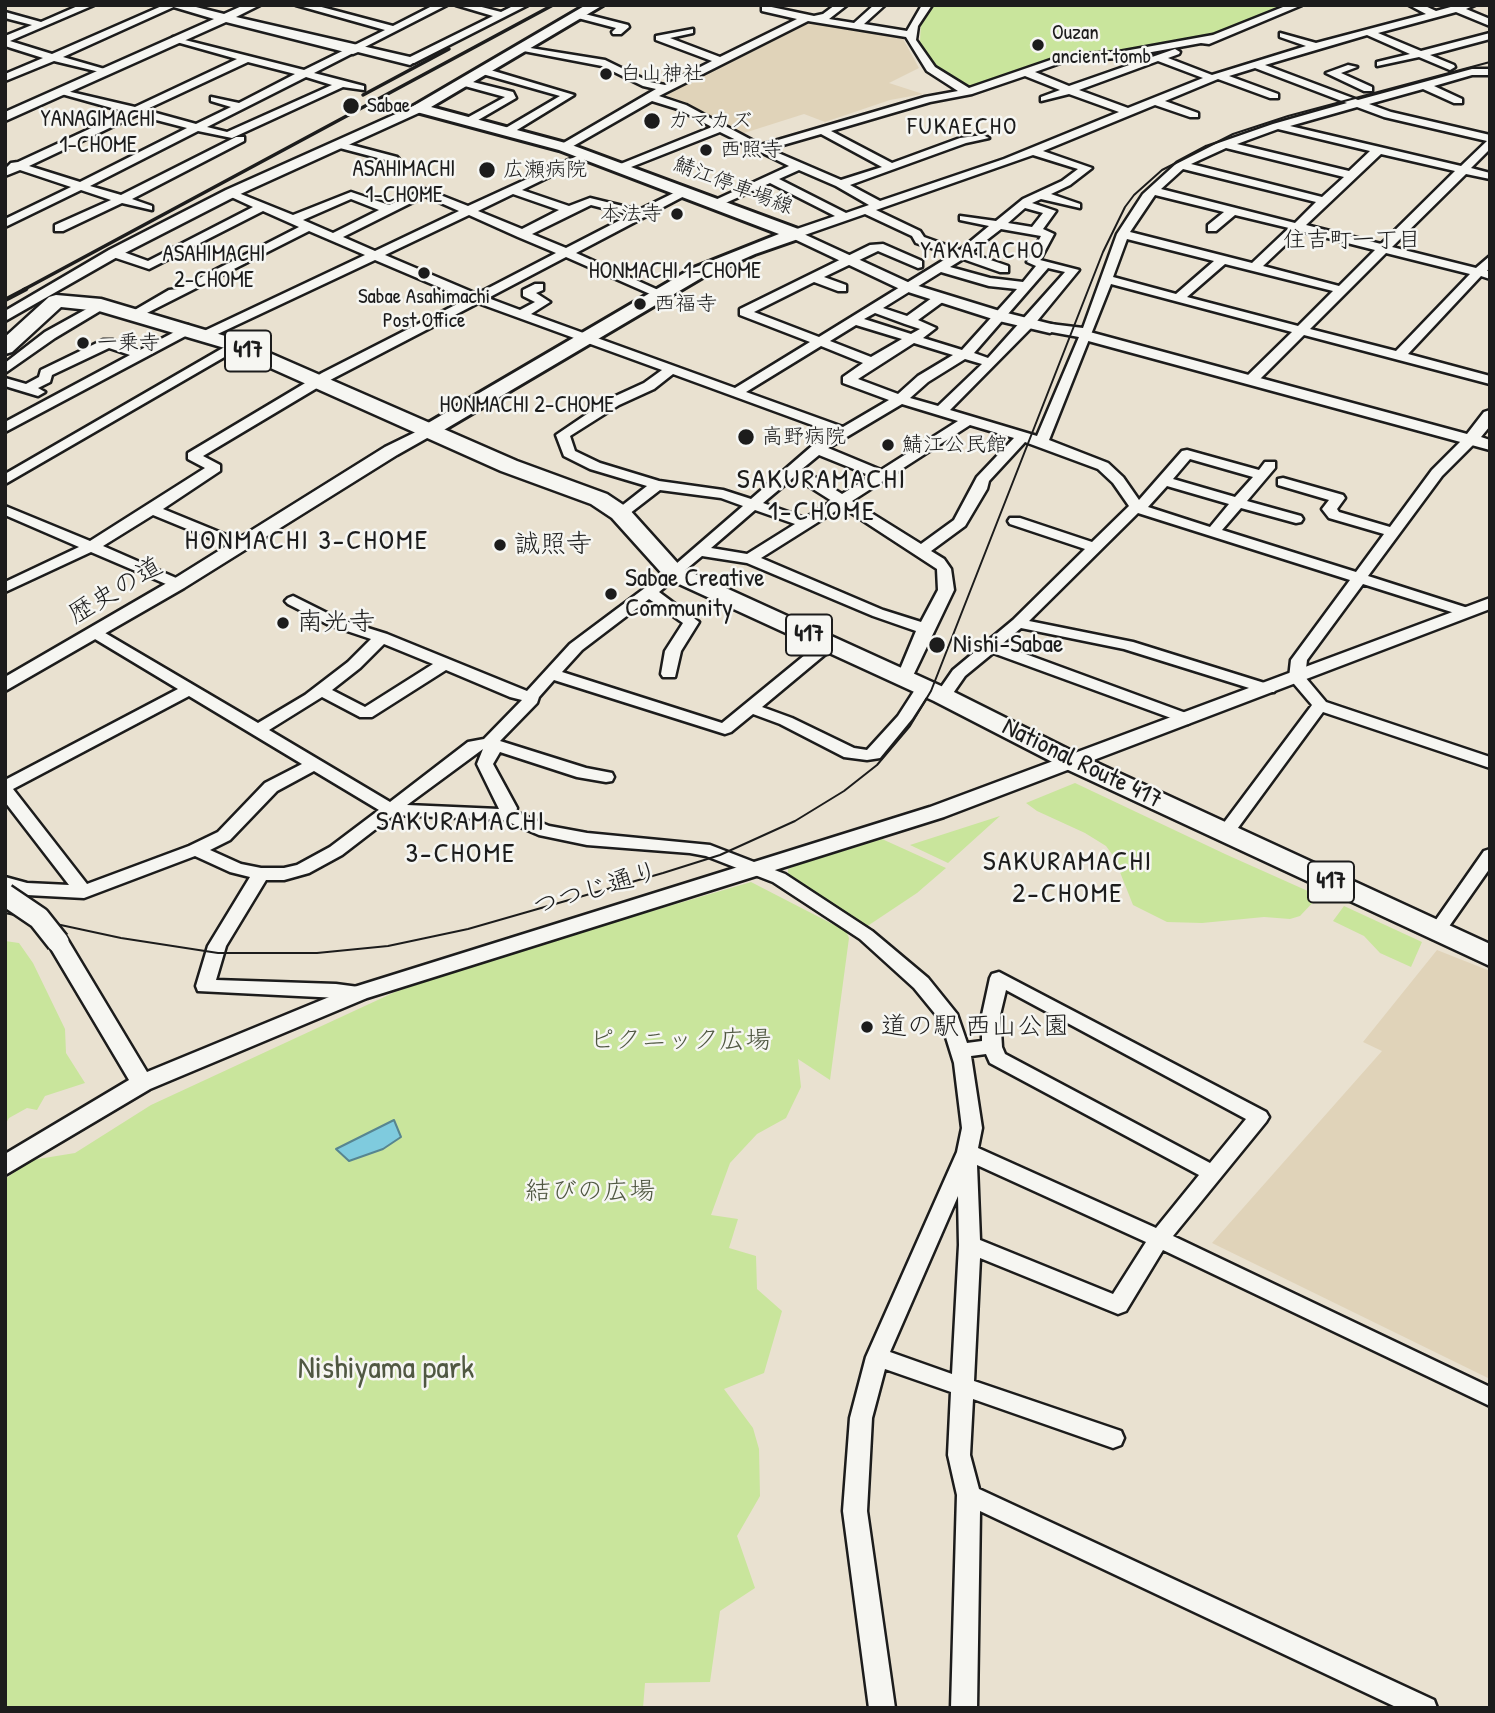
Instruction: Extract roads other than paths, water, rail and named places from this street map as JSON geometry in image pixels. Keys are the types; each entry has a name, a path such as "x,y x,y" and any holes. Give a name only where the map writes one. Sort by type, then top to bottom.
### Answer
{"highway":[{"name":"National Route 417","path":"47,300 101,305 235,345 509,466 609,505 620,513 674,573 924,688 1073,762 1490,956"},
{"path":"5,348 47,300"},
{"name":"National Route 417","path":"430,430 602,496 624,511 674,573"}],"main road":[{"path":"418,108 596,5"},
{"name":"鯖江停車場線","path":"418,108 564,147 795,234"},
{"name":"鯖江停車場線","path":"430,430 587,336 720,262 795,234"}],"street":[{"path":"5,41 89,5"},
{"path":"5,78 173,5 223,19 410,61 523,5"},
{"path":"5,117 254,5"},
{"path":"301,5 395,29"},
{"path":"337,14 355,5"},
{"path":"5,224 442,5"},
{"path":"461,5 501,15"},
{"path":"767,5 765,9 911,35"},
{"path":"564,147 666,88 723,62 765,37 811,18 827,16 842,5"},
{"path":"856,26 880,5"},
{"path":"927,5 918,16 911,40 931,69 968,92"},
{"path":"1045,99 1297,5"},
{"path":"1414,5 1437,15"},
{"path":"795,234 1033,151 1253,64 1470,5"},
{"path":"1458,9 1490,23"},
{"path":"5,15 42,25"},
{"path":"577,15 624,27 617,32"},
{"path":"1356,26 1450,67"},
{"path":"689,31 660,38 723,62"},
{"path":"1284,35 1316,46"},
{"path":"1381,65 1490,36"},
{"path":"761,148 929,99 968,92 1065,58 1118,55 1214,38"},
{"path":"177,39 359,88"},
{"path":"5,41 104,72"},
{"path":"518,49 605,63 634,78 666,88"},
{"path":"5,173 247,58"},
{"path":"1160,58 1274,96"},
{"path":"1337,97 1476,60"},
{"path":"1253,64 1388,115 1490,138"},
{"path":"1352,67 1331,73 1367,89"},
{"path":"1041,442 1086,336 1123,234 1134,213 1181,165 1225,144 1277,126 1481,70 1490,72"},
{"path":"483,71 569,95 508,131"},
{"path":"1023,71 1128,112"},
{"path":"465,83 509,94 511,98 469,121"},
{"path":"59,228 122,200 204,158 270,115 342,84"},
{"path":"1423,85 1458,100"},
{"path":"270,90 304,101"},
{"path":"62,91 255,144"},
{"path":"651,97 682,107 797,167 840,184 880,206"},
{"path":"215,99 270,115"},
{"path":"1154,101 1194,115"},
{"path":"5,317 47,300 60,283 231,193 418,108"},
{"path":"1074,118 1095,126"},
{"path":"1277,126 1490,176"},
{"path":"621,167 720,128"},
{"path":"823,131 889,166"},
{"path":"840,184 964,140 983,138"},
{"path":"1251,380 1490,143"},
{"path":"1225,144 1351,175"},
{"path":"340,145 393,159"},
{"path":"162,146 204,158"},
{"path":"1255,267 1378,150"},
{"path":"737,392 961,255 1023,204 1066,183 1086,168 1033,151"},
{"path":"5,428 142,355 373,255 586,155"},
{"path":"5,162 148,208"},
{"path":"1181,165 1324,201"},
{"path":"717,203 797,167"},
{"path":"770,179 846,217"},
{"path":"512,190 569,210"},
{"path":"5,588 93,546 215,468 193,456 318,381 686,191"},
{"path":"1154,191 1484,274"},
{"path":"333,237 385,214 388,209 425,192 661,294"},
{"path":"231,193 477,298 587,336 846,433"},
{"path":"294,219 355,193 388,209"},
{"path":"1041,195 1076,206"},
{"path":"522,234 590,201 639,214"},
{"path":"1023,204 1050,211 1035,232"},
{"path":"149,265 263,206"},
{"path":"866,210 916,234 920,240 1004,269"},
{"path":"1212,228 1232,211"},
{"path":"1241,226 1253,216"},
{"path":"941,411 1029,323 1073,270 1033,262 1048,234 964,218"},
{"path":"137,314 173,293 181,292 310,226"},
{"path":"795,234 907,287 999,316 1071,335 1086,336 1490,445"},
{"path":"1123,234 1342,290"},
{"path":"872,362 744,312 879,247 918,264"},
{"path":"114,253 163,269"},
{"path":"1178,298 1223,260"},
{"path":"1400,355 1484,274 1490,260"},
{"path":"489,743 531,700 531,696 576,647 674,573 817,449 900,399 923,379 962,355 1045,264"},
{"path":"939,268 989,282 1024,286"},
{"path":"814,278 842,288"},
{"path":"1106,279 1490,380"},
{"path":"521,314 544,302 527,293 539,287"},
{"path":"1203,305 1216,292"},
{"path":"909,321 940,298"},
{"path":"5,369 50,335 101,305"},
{"path":"872,308 930,328 914,340 872,362 848,380 900,399 1041,442 1103,466 1118,480 1138,508 1361,577 1482,607"},
{"path":"853,320 991,363"},
{"path":"28,388 45,379 46,373 108,342 142,355"},
{"path":"5,480 235,345"},
{"path":"672,369 649,386 614,402 563,435 569,453 595,466 657,485 723,494 808,524"},
{"path":"5,382 58,398"},
{"path":"1490,415 1470,440 1437,473 1299,660 1297,678 1320,705 1490,763"},
{"path":"750,559 970,419"},
{"name":"歴史の道","path":"5,685 178,584 391,451 430,430"},
{"path":"921,551 960,523 980,489 982,480 1022,437"},
{"path":"817,449 884,476"},
{"path":"924,688 959,673 1018,624 1138,508 1187,454 1266,470 1213,532"},
{"path":"751,708 786,721 850,753 874,754 904,719 924,688 925,629 946,590 944,569 939,562 793,470"},
{"path":"1164,481 1296,519"},
{"path":"1283,482 1338,498 1329,509 1334,515 1395,533"},
{"path":"624,511 657,485"},
{"path":"150,509 241,546"},
{"path":"5,510 178,584"},
{"path":"1015,521 1095,548"},
{"path":"699,551 750,559 878,613 925,629"},
{"path":"649,592 691,622 673,651 668,674"},
{"path":"293,601 334,622 382,637 516,694 531,696"},
{"name":"つつじ通り","path":"5,1166 142,1083 359,993 937,813 1482,607"},
{"path":"1018,624 1127,645 1268,689"},
{"path":"95,633 391,810 507,816 545,831 587,839 690,847 710,851 779,878 856,929 895,960 921,983 950,1019 964,1063 972,1128 967,1152 877,1357 861,1418 855,1511 882,1708"},
{"path":"258,730 321,690 382,637"},
{"path":"552,674 725,729 828,644"},
{"path":"992,647 1188,719"},
{"path":"321,690 366,714 443,665"},
{"path":"84,892 5,789 190,689"},
{"path":"1226,832 1320,705"},
{"path":"489,743 492,752 485,764 508,808 507,816"},
{"path":"195,850 261,874 284,874 303,869 336,851 474,746 489,743 583,773 606,777"},
{"path":"5,883 27,889 84,892 195,850 225,836 271,787 312,765"},
{"path":"1437,931 1490,855"},
{"path":"27,889 66,869"},
{"path":"261,874 217,946 205,986 359,993"},
{"path":"5,895 39,918 58,942 142,1083"},
{"path":"970,1245 1118,1305 1159,1239 1259,1117 999,978 991,1015 992,1047 997,1058 1212,1173"},
{"path":"960,1050 992,1047"},
{"path":"967,1152 1159,1239 1490,1397"},
{"path":"964,1708 969,1495 958,1455 970,1245 967,1152"},
{"path":"877,1357 1113,1438"},
{"path":"969,1495 1426,1708"}],"water":[{"path":"394,1120 401,1137 383,1149 349,1161 336,1149"}],"tram line":[{"path":"5,913 121,938 218,953 317,953 388,946 468,929 663,873 720,855 795,821 844,791 877,765 910,726 931,691 1103,252 1125,207 1134,195 1162,170 1233,134 1288,116 1490,62"}],"railway":[{"path":"23,290 553,5"},
{"path":"363,95 449,49"},
{"path":"5,300 26,289"}],"place":[{"name":"Ouzan ancient tomb","path":"1038,45"},
{"name":"白山神社","path":"606,74"},
{"name":"Sabae","path":"351,106"},
{"name":"カマカズ","path":"652,121"},
{"name":"西照寺","path":"706,150"},
{"name":"広瀬病院","path":"487,170"},
{"name":"本法寺","path":"677,214"},
{"name":"Sabae Asahimachi Post Office","path":"424,273"},
{"name":"西福寺","path":"640,304"},
{"name":"一乗寺","path":"83,343"},
{"name":"高野病院","path":"746,437"},
{"name":"鯖江公民館","path":"888,445"},
{"name":"誠照寺","path":"500,545"},
{"name":"Sabae Creative Community","path":"611,594"},
{"name":"南光寺","path":"283,623"},
{"name":"Nishi-Sabae","path":"937,645"},
{"name":"道の駅 西山公園","path":"867,1027"}],"district":[{"name":"FUKAECHO","path":"963,128"},
{"name":"YANAGIMACHI 1-CHOME","path":"98,133"},
{"name":"ASAHIMACHI 1-CHOME","path":"404,183"},
{"name":"住吉町一丁目","path":"1352,241"},
{"name":"YAKATACHO","path":"983,252"},
{"name":"ASAHIMACHI 2-CHOME","path":"214,268"},
{"name":"HONMACHI 1-CHOME","path":"675,272"},
{"name":"HONMACHI 2-CHOME","path":"527,406"},
{"name":"SAKURAMACHI 1-CHOME","path":"822,497"},
{"name":"HONMACHI 3-CHOME","path":"307,542"},
{"name":"SAKURAMACHI 3-CHOME","path":"461,839"},
{"name":"SAKURAMACHI 2-CHOME","path":"1068,879"}],"park label":[{"name":"ピクニック広場","path":"680,1041"},
{"name":"結びの広場","path":"590,1192"},
{"name":"Nishiyama park","path":"386,1369"}]}
